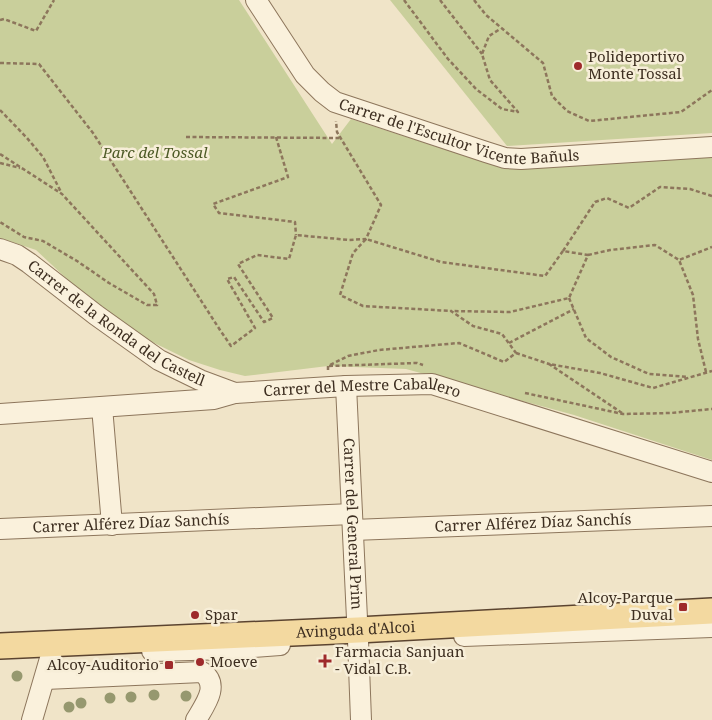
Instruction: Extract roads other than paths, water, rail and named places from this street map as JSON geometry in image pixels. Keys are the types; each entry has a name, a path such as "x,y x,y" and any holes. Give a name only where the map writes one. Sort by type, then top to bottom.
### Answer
{"main road":[{"name":"Avinguda d'Alcoi","path":"0,646 51,649 236,642 712,611"}],"street":[{"name":"Carrer de l'Escultor Vicente Bañuls","path":"256,0 305,75 335,102 486,152 505,158 521,159 712,147"},
{"name":"Carrer de la Ronda del Castell","path":"0,249 17,254 96,315 159,360 200,380 235,393"},
{"name":"Carrer del Mestre Caballero","path":"0,414 214,399 235,393 338,386 432,384 712,472"},
{"name":"Carrer del General Prim","path":"338,386 353,522 361,720"},
{"path":"102,407 112,525"},
{"name":"Carrer Alférez Díaz Sanchís","path":"0,530 112,525 712,516"},
{"name":"Avinguda d'Alcoi","path":"358,635 712,627"},
{"path":"45,679 202,672 211,669 236,642"},
{"path":"32,720 45,679 51,649"},
{"name":"Avinguda d'Alcoi","path":"0,657 51,649"},
{"path":"196,720 210,694 211,684 208,676 202,672"}],"place":[{"name":"Polideportivo Monte Tossal","path":"578,66"},
{"name":"Alcoy-Parque Duval","path":"683,607"},
{"name":"Spar","path":"195,615"},
{"name":"Farmacia Sanjuan - Vidal C.B.","path":"325,661"},
{"name":"Moeve","path":"200,662"},
{"name":"Alcoy-Auditorio","path":"169,665"}],"park label":[{"name":"Parc del Tossal","path":"155,153"}]}
